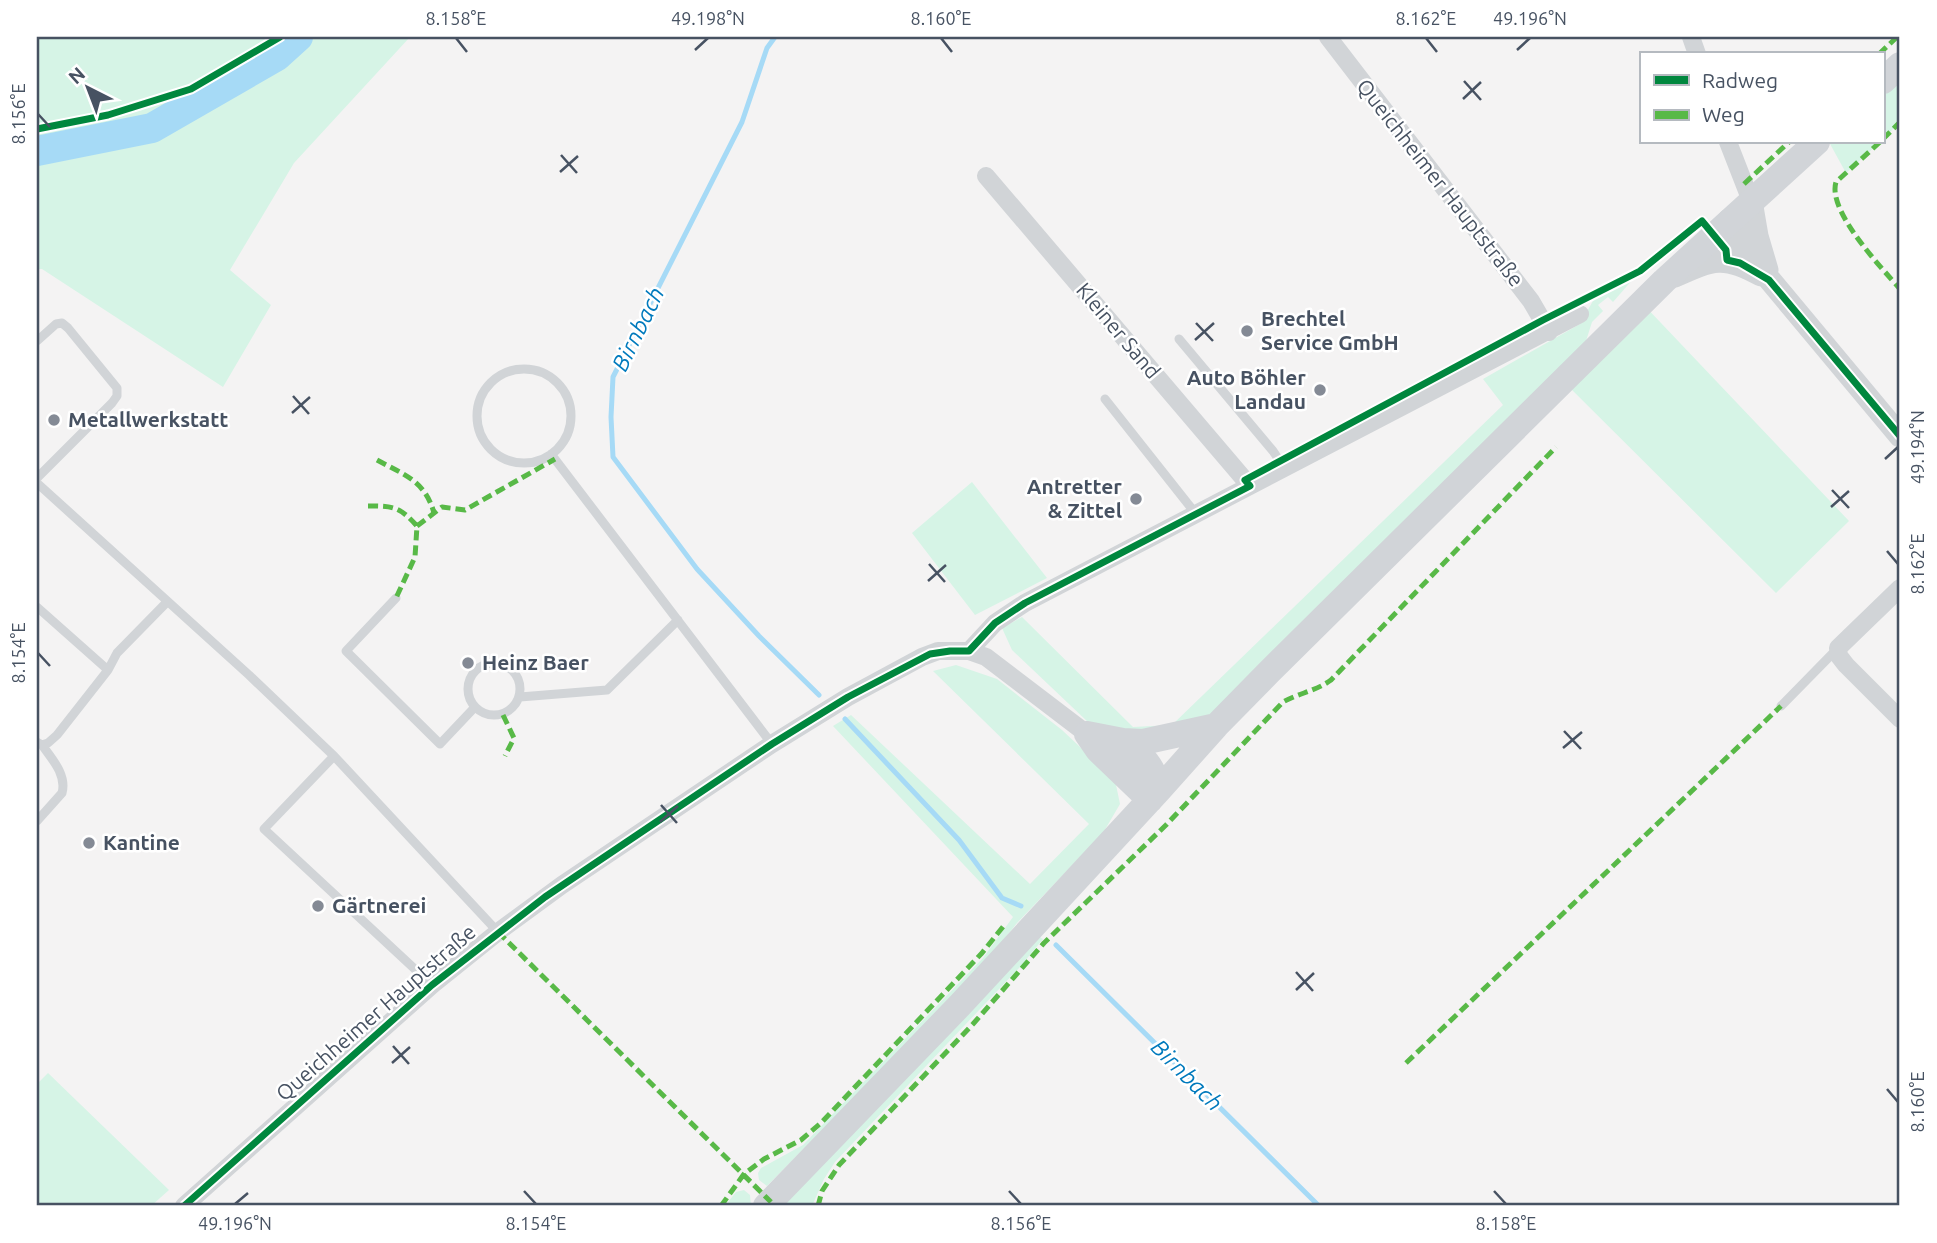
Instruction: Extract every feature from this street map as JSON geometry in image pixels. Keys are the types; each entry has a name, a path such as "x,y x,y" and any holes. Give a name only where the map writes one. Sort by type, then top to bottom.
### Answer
{"main road":[{"path":"1884,80 1900,65"},
{"path":"771,1205 960,1005 1216,726 1664,281 1815,144"},
{"path":"1087,734 1123,741 1158,740 1216,726"},
{"path":"1087,734 1098,750 1155,795"},
{"path":"1123,741 1148,762 1154,771 1155,795"}],"street":[{"name":"Queichheimer Hauptstraße","path":"1328,37 1531,302 1549,332"},
{"path":"1729,144 1751,201 1769,279"},
{"name":"Kleiner Sand","path":"986,176 1250,486"},
{"path":"1729,220 1739,243 1900,436"},
{"path":"1664,281 1702,264 1727,260 1740,263 1769,279"},
{"path":"969,651 995,623 1025,603 1580,314"},
{"path":"1900,588 1838,648 1839,656 1846,665 1900,719"},
{"name":"Queichheimer Hauptstraße","path":"184,1206 432,985 498,932 772,744 848,697 922,657 938,651 969,651 993,660 1087,734"}],"lane":[{"path":"37,341 56,324 62,323 92,355 117,388 117,396 112,403 37,478"},
{"path":"1179,339 1273,451 1284,469"},
{"path":"531,369 547,375 560,386 568,400 571,415 565,437 551,454 538,461 509,461 485,444 479,430 478,403 484,392 502,374 531,369"},
{"path":"1105,399 1196,514"},
{"path":"551,454 772,744"},
{"name":"Queichheimer Hauptstraße","path":"37,483 249,675 334,756 498,932"},
{"path":"396,598 346,651 440,744 475,707"},
{"path":"39,743 48,743 57,735 117,653 167,602"},
{"path":"37,607 107,670"},
{"path":"520,697 607,690 678,620"},
{"path":"1781,706 1838,648"},
{"path":"489,663 498,663 514,671 521,688 516,705 503,715 486,715 475,707 469,697 469,680 473,673 489,663"},
{"path":"37,821 62,793 64,787 60,771 39,743"},
{"path":"334,756 264,829 432,985"}],"green space":[{"path":"37,37 410,37 294,163 230,270 271,305 223,387 42,269 37,269"},
{"path":"1900,65 1900,122 1884,138 1884,80"},
{"path":"1830,144 1878,144 1846,173"},
{"path":"1634,278 1613,302 1608,297 1598,305 1603,311 1592,322 1586,341 1194,731 1142,738 1089,723 1012,650 1002,628 1022,617 1133,727 1172,725 1503,405 1483,379 1580,324 1594,299"},
{"path":"1642,303 1849,521 1776,593 1562,380"},
{"path":"972,482 1047,578 975,615 912,533"},
{"path":"956,665 997,679 1062,730 1115,780 1120,804 1103,833 1017,923 983,966 767,1186 759,1180 758,1173 761,1168 803,1145 983,958 1013,917 833,726 851,715 1030,884 1089,824 933,671"},
{"path":"1038,936 1043,939 1020,967 835,1162 812,1206 786,1206 786,1203"},
{"path":"48,1073 169,1190 151,1206 37,1206 37,1084"},
{"path":"744,1190 750,1195 751,1206 725,1206 736,1192"}],"waterway":[{"path":"37,151 152,128 277,56 298,37"},
{"name":"Birnbach","path":"775,37 767,48 742,122 613,377 613,457 697,569 819,695"},
{"name":"Birnbach","path":"845,719 959,840 1002,898 1021,906"},
{"name":"Birnbach","path":"1056,945 1319,1206"}],"marked path":[{"path":"1881,52 1897,37"},
{"path":"1884,138 1900,122"},
{"path":"1744,184 1787,144"},
{"path":"1878,144 1836,182 1835,194 1847,223 1857,238 1900,289"},
{"path":"818,1206 822,1191 839,1165 973,1024 1044,943 1166,825 1283,702 1331,680 1556,447"},
{"path":"417,526 442,507 465,510 555,459"},
{"path":"377,460 413,480 425,493 434,513"},
{"path":"368,506 396,509 417,526 415,557 396,598"},
{"path":"1406,1063 1781,706"},
{"path":"503,715 514,738 505,756"},
{"path":"721,1206 744,1174 764,1159 801,1140 821,1123 982,953 1006,923"},
{"path":"498,932 771,1202"}],"cycle path":[{"path":"37,129 108,115 191,89 280,37"},
{"path":"184,1206 432,985 545,897 772,744 848,697 930,654 969,651 995,623 1025,603 1250,486 1245,480 1640,271 1702,221 1726,250 1727,260 1740,263 1769,280 1900,436"}],"place":[{"name":"Brechtel Service GmbH","path":"1247,331"},
{"name":"Auto Böhler Landau","path":"1320,390"},
{"name":"Metallwerkstatt","path":"54,420"},
{"name":"Antretter & Zittel","path":"1136,499"},
{"name":"Heinz Baer","path":"468,663"},
{"name":"Kantine","path":"89,843"},
{"name":"Gärtnerei","path":"318,906"}]}
